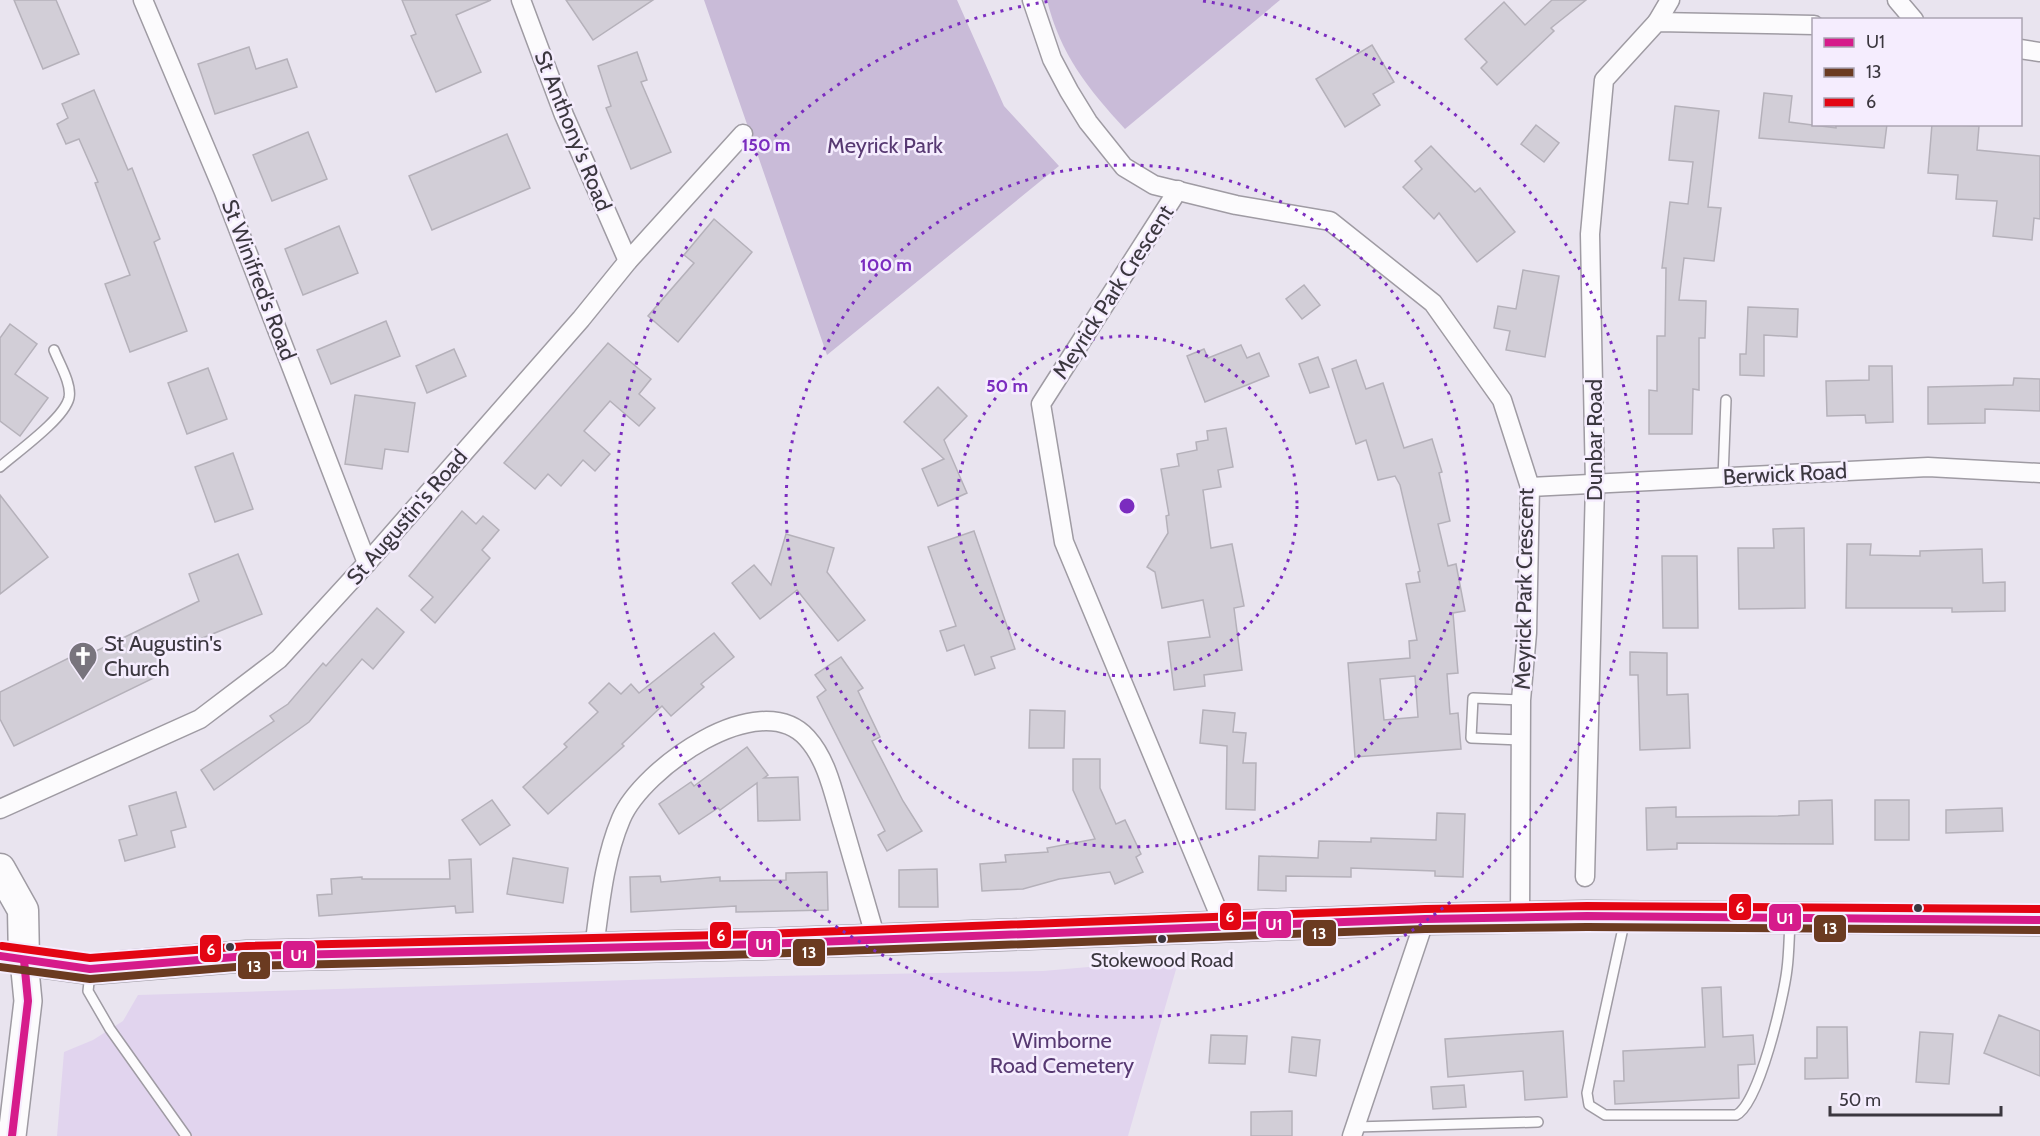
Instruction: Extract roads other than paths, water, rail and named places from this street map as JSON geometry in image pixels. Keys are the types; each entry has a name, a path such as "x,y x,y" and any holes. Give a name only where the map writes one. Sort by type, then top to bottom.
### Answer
{"main road":[{"path":"0,869 23,910 12,958 28,1001 12,1136"},
{"path":"12,958 90,969 247,956 594,948 1425,919 1625,916 2040,920"}],"street":[{"name":"St Winifred's Road","path":"143,0 224,192 367,563"},
{"name":"St Anthony's Road","path":"521,0 564,115 628,261"},
{"path":"1032,0 1052,59 1069,91 1101,139 1124,167 1140,178 1154,185 1178,190"},
{"name":"Dunbar Road","path":"1585,878 1595,485 1590,234 1604,80 1657,22 1670,0"},
{"path":"1897,0 1912,18"},
{"path":"1657,22 1812,25"},
{"path":"2022,49 2040,52"},
{"name":"St Augustin's Road","path":"0,809 200,718 279,659 367,563 581,319 628,261 742,134"},
{"name":"Meyrick Park Crescent","path":"1224,926 1064,542 1041,404 1178,190 1236,205 1330,221 1433,303 1502,400 1530,487 1527,633 1521,700 1520,919"},
{"name":"Berwick Road","path":"1530,487 1928,466 2040,473"},
{"path":"594,948 608,857 622,816 650,779 693,746 740,723 782,722 806,737 826,768 876,939"},
{"path":"1353,1132 1425,919"}],"lane":[{"path":"0,467 62,412 69,397 67,383 54,350"},
{"path":"1723,477 1726,400"},
{"path":"1521,700 1473,698 1471,738 1521,740"},
{"path":"1625,916 1587,1093 1589,1105 1605,1115 1736,1115 1747,1107 1774,1034 1787,971 1791,918"},
{"path":"90,969 88,991 110,1029 186,1136"},
{"path":"1353,1132 1538,1122"}],"place":[{"name":"St Augustin's Church","path":"83,682"},
{"name":"Stokewood Road","path":"1162,939"}],"park label":[{"name":"Meyrick Park","path":"885,145"},
{"name":"Wimborne Road Cemetery","path":"1062,1052"}]}
